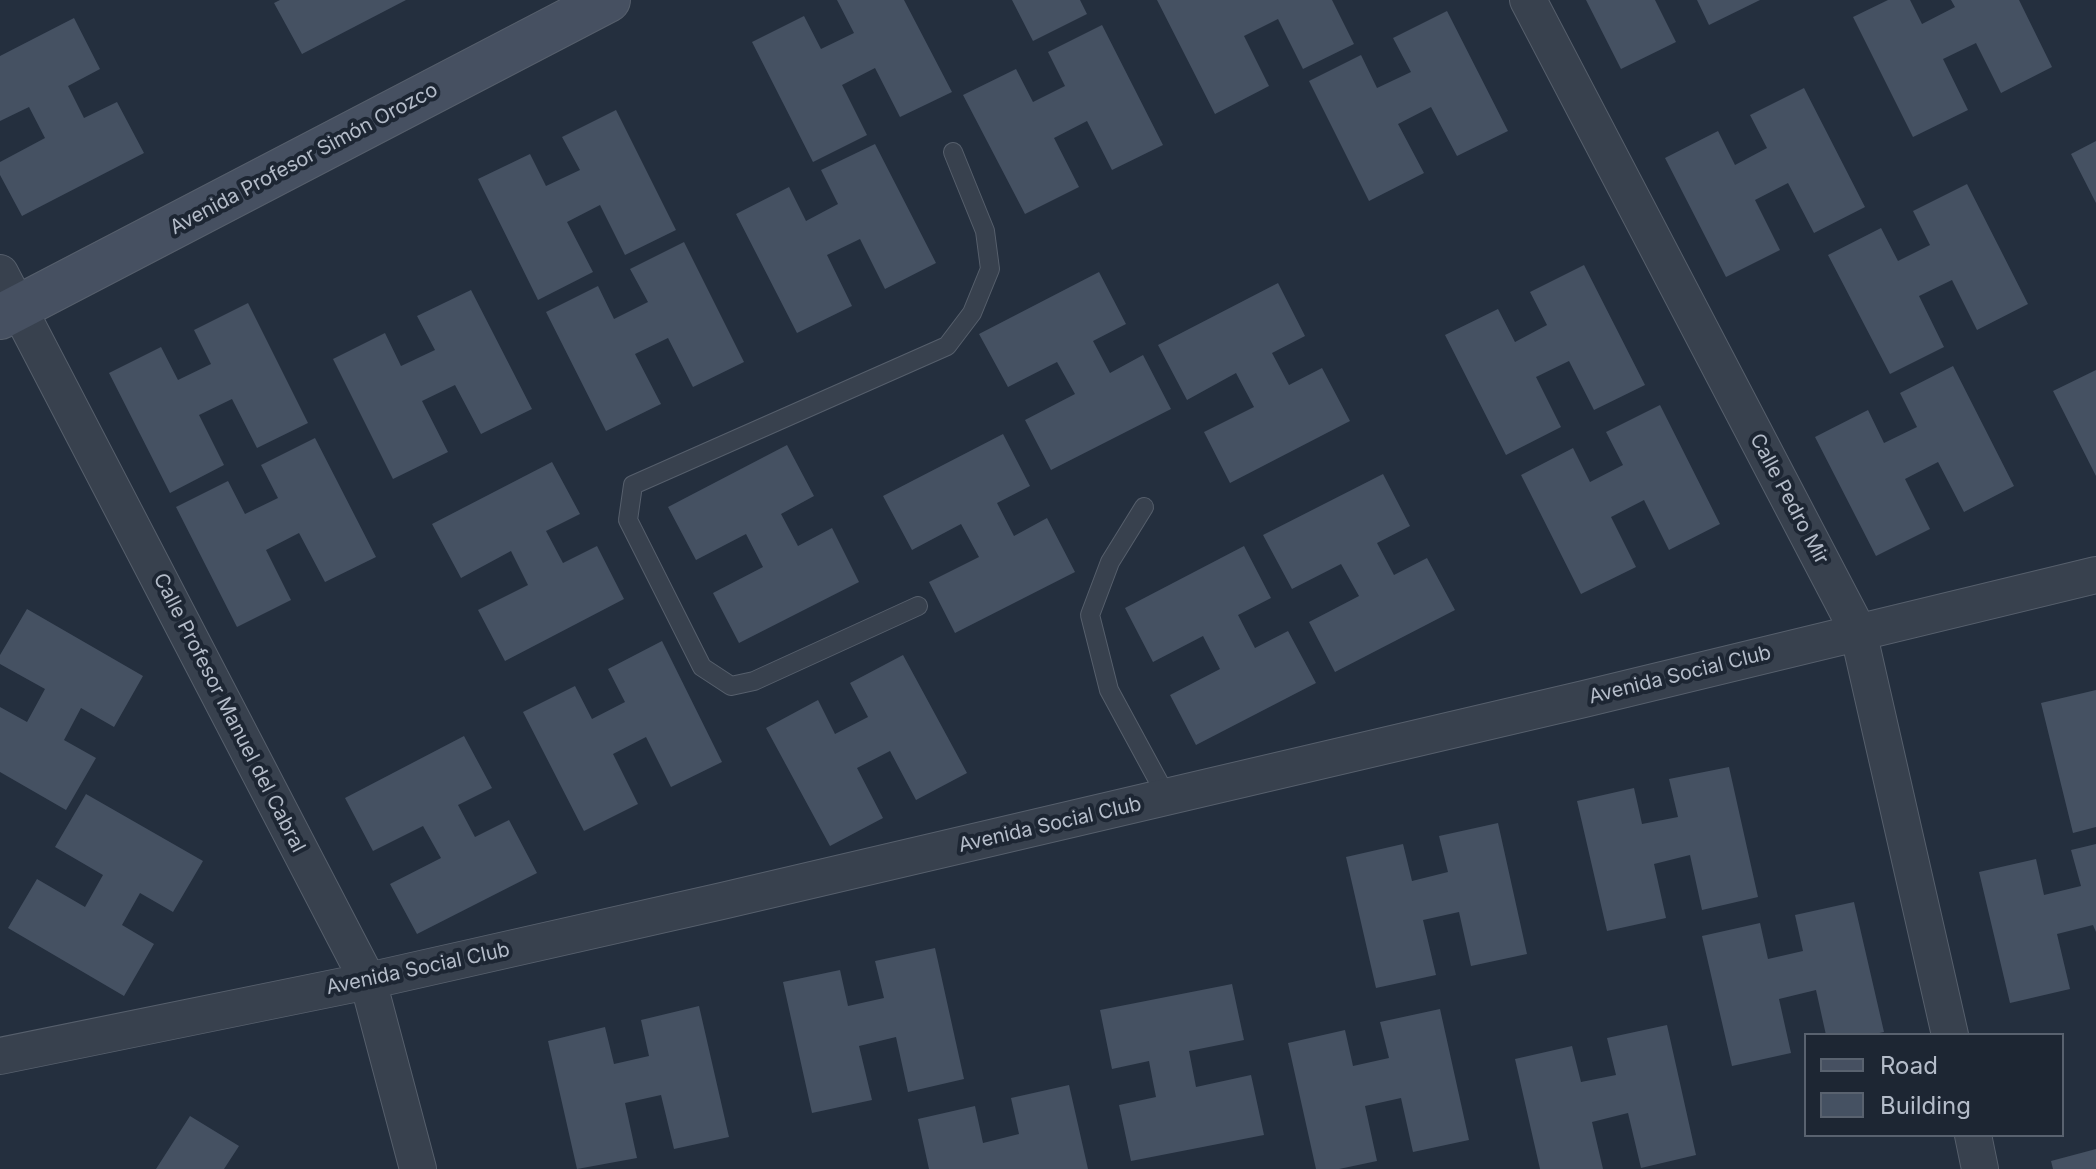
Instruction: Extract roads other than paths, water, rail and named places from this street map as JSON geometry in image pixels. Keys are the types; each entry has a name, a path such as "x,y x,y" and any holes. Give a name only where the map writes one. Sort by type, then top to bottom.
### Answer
{"main road":[{"name":"Avenida Profesor Simón Orozco","path":"6,299 608,0"}],"street":[{"name":"Calle Pedro Mir","path":"1528,0 1858,631 1950,1033"},
{"name":"Calle Profesor Manuel del Cabral","path":"6,299 368,981 418,1169"},
{"name":"Avenida Social Club","path":"0,1056 368,981 1167,797 2096,575"},
{"path":"1973,1137 1980,1169"}],"lane":[{"path":"918,606 754,681 731,686 702,667 628,520 633,485 947,346 972,313 990,269 985,231 953,152"},
{"path":"1144,507 1110,562 1090,615 1109,690 1167,797"}]}
